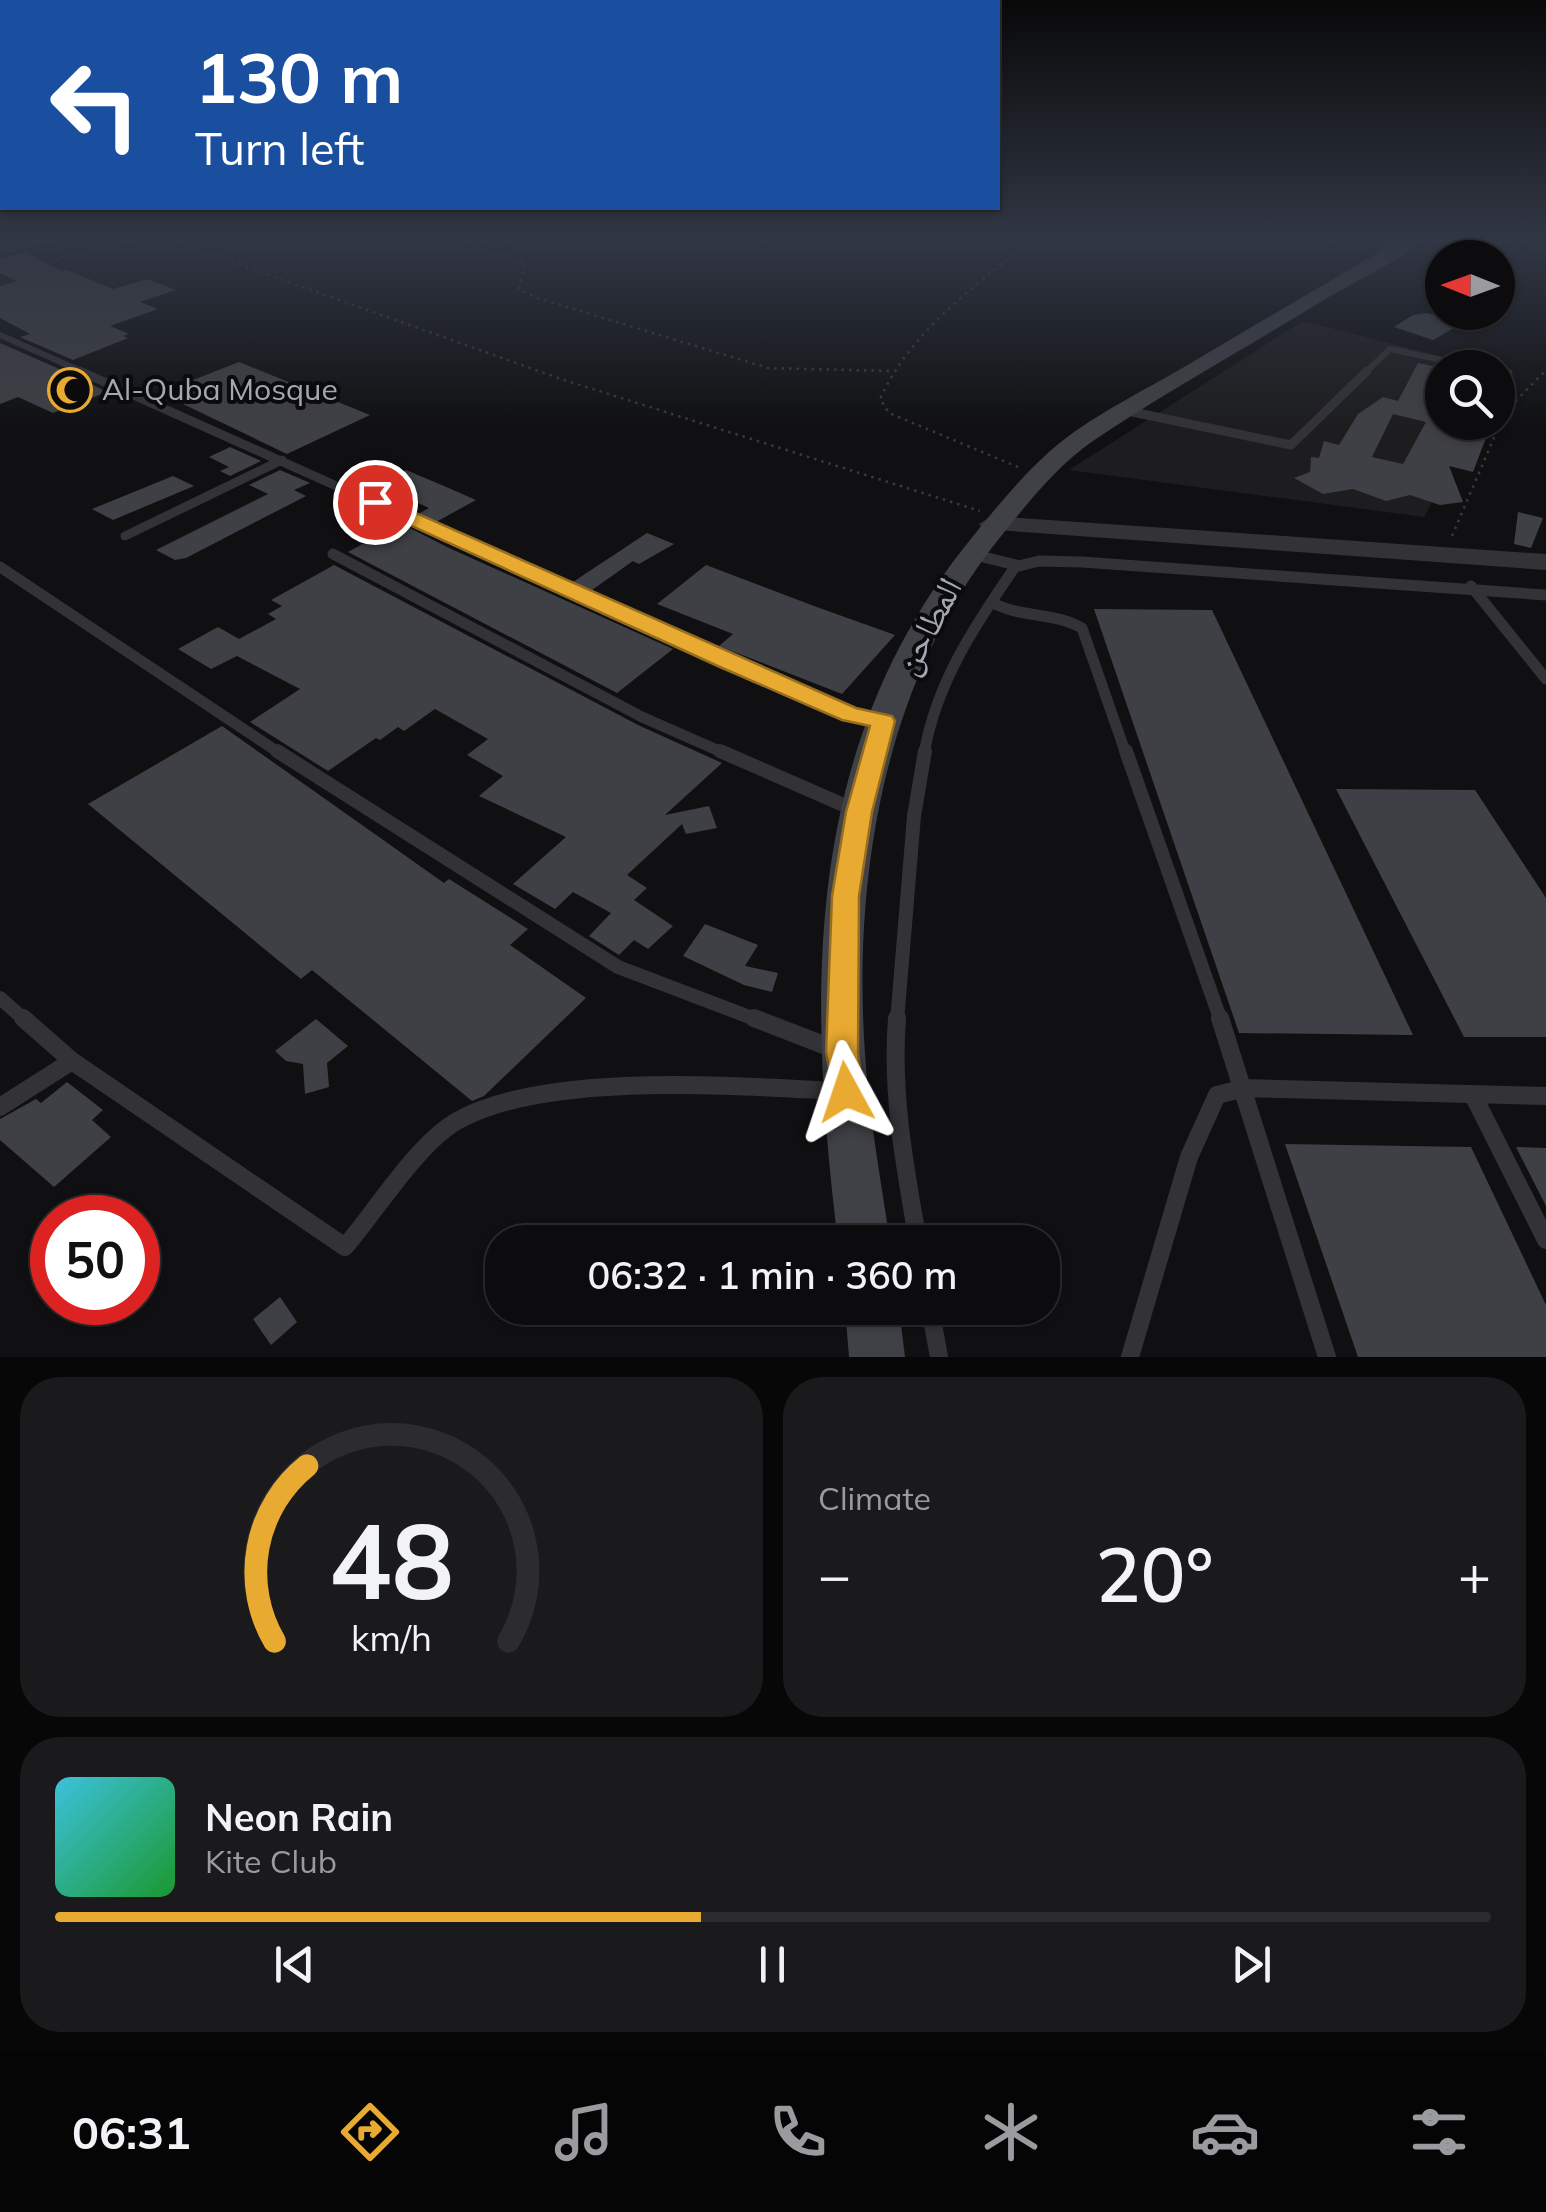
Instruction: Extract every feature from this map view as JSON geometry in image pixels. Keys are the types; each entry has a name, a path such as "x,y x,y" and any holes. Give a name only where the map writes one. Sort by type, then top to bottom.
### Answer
{"main road":[{"name":"المطاحن","path":"862,1225 842,1052 846,896 859,812 883,721 930,614 968,553 1037,475 1123,410 1303,302"},
{"path":"874,1325 878,1357"}],"street":[{"path":"995,520 1546,562"}],"lane":[{"path":"0,335 698,649 850,714 883,721"},
{"path":"1123,410 1291,445 1390,350 1425,357"},
{"path":"125,536 282,460"},
{"path":"968,553 1020,566 1039,561 1082,562 1472,586 1546,595"},
{"path":"333,554 642,717 859,812"},
{"path":"0,566 188,694 618,967 842,1052"},
{"path":"915,1225 896,1111 893,1068 914,816 928,732 941,694 967,637 1020,566"},
{"path":"1472,586 1546,678"},
{"path":"993,603 1026,616 1071,620 1082,628 1246,1088 1327,1357"},
{"path":"0,998 72,1061 345,1247 455,1122 532,1095 745,1086 846,1092"},
{"path":"0,1107 72,1061"},
{"path":"1130,1357 1190,1157 1217,1096 1246,1088 1546,1096"},
{"path":"1473,1095 1546,1240"},
{"path":"933,1325 939,1357"}],"path":[{"path":"346,302 564,380 995,520"},
{"path":"551,302 768,368 890,371"},
{"path":"960,302 920,337 890,371 880,400 888,413 1037,475"},
{"path":"1444,554 1504,412 1546,370"}],"shaded area":[{"path":"1303,321 1425,352 1425,440 1464,440 1424,517 1069,470"}],"building":[{"path":"0,302 141,302 158,309 110,326 129,334 123,336 128,338 73,360 20,337 30,334 0,318"},
{"path":"1425,313 1425,330 1451,330 1433,340 1394,327 1413,315"},
{"path":"0,343 107,392 53,413 18,397 0,404"},
{"path":"239,362 370,415 287,454 160,393"},
{"path":"1418,363 1425,364 1425,422 1393,414 1372,457 1403,464 1425,424 1425,440 1485,440 1473,472 1449,466 1463,502 1440,505 1410,495 1386,501 1353,489 1323,494 1294,478 1310,472 1311,457 1319,458 1324,441 1339,445 1358,414 1383,397 1398,401"},
{"path":"230,447 261,461 230,476 220,471 229,467 209,457"},
{"path":"280,470 310,483 294,490 306,496 186,558 175,560 156,550 268,494 249,485"},
{"path":"406,470 476,500 436,522 418,514 429,508 376,484"},
{"path":"173,476 194,486 113,520 92,509"},
{"path":"1518,512 1543,518 1531,548 1514,544"},
{"path":"400,523 673,649 617,693 348,552"},
{"path":"647,533 674,544 639,564 633,561 592,590 573,582"},
{"path":"334,565 638,725 722,763 665,815 709,806 717,828 686,834 682,824 627,875 647,888 634,900 673,926 648,949 634,940 619,955 589,936 611,913 573,892 555,909 513,884 566,837 479,796 503,776 467,755 488,739 435,709 404,731 398,727 380,740 376,738 328,771 250,722 300,689 237,656 211,669 178,649 218,627 239,639 276,619 268,614 282,606 271,600"},
{"path":"706,565 895,635 842,694 719,646 733,634 657,604"},
{"path":"1094,609 1212,610 1413,1035 1239,1033"},
{"path":"222,726 444,883 449,879 528,929 510,945 586,998 484,1096 472,1101 312,970 301,979 88,804"},
{"path":"1336,789 1475,790 1546,898 1546,1037 1464,1037"},
{"path":"705,924 758,945 745,966 778,973 772,992 744,985 683,956"},
{"path":"316,1019 348,1046 327,1063 329,1087 305,1094 303,1064 286,1061 275,1051"},
{"path":"67,1082 103,1110 92,1120 111,1137 54,1187 0,1140 0,1119 36,1099 41,1103"},
{"path":"1285,1144 1471,1147 1546,1305 1546,1357 1358,1357"},
{"path":"1516,1147 1546,1148 1546,1206"},
{"path":"280,1297 297,1322 271,1345 253,1319"}],"place":[{"name":"Al-Quba Mosque","path":"70,390"}],"route":[{"path":"375,502 728,662 850,714 883,721 859,812 846,896 842,1052 846,1092"}]}
